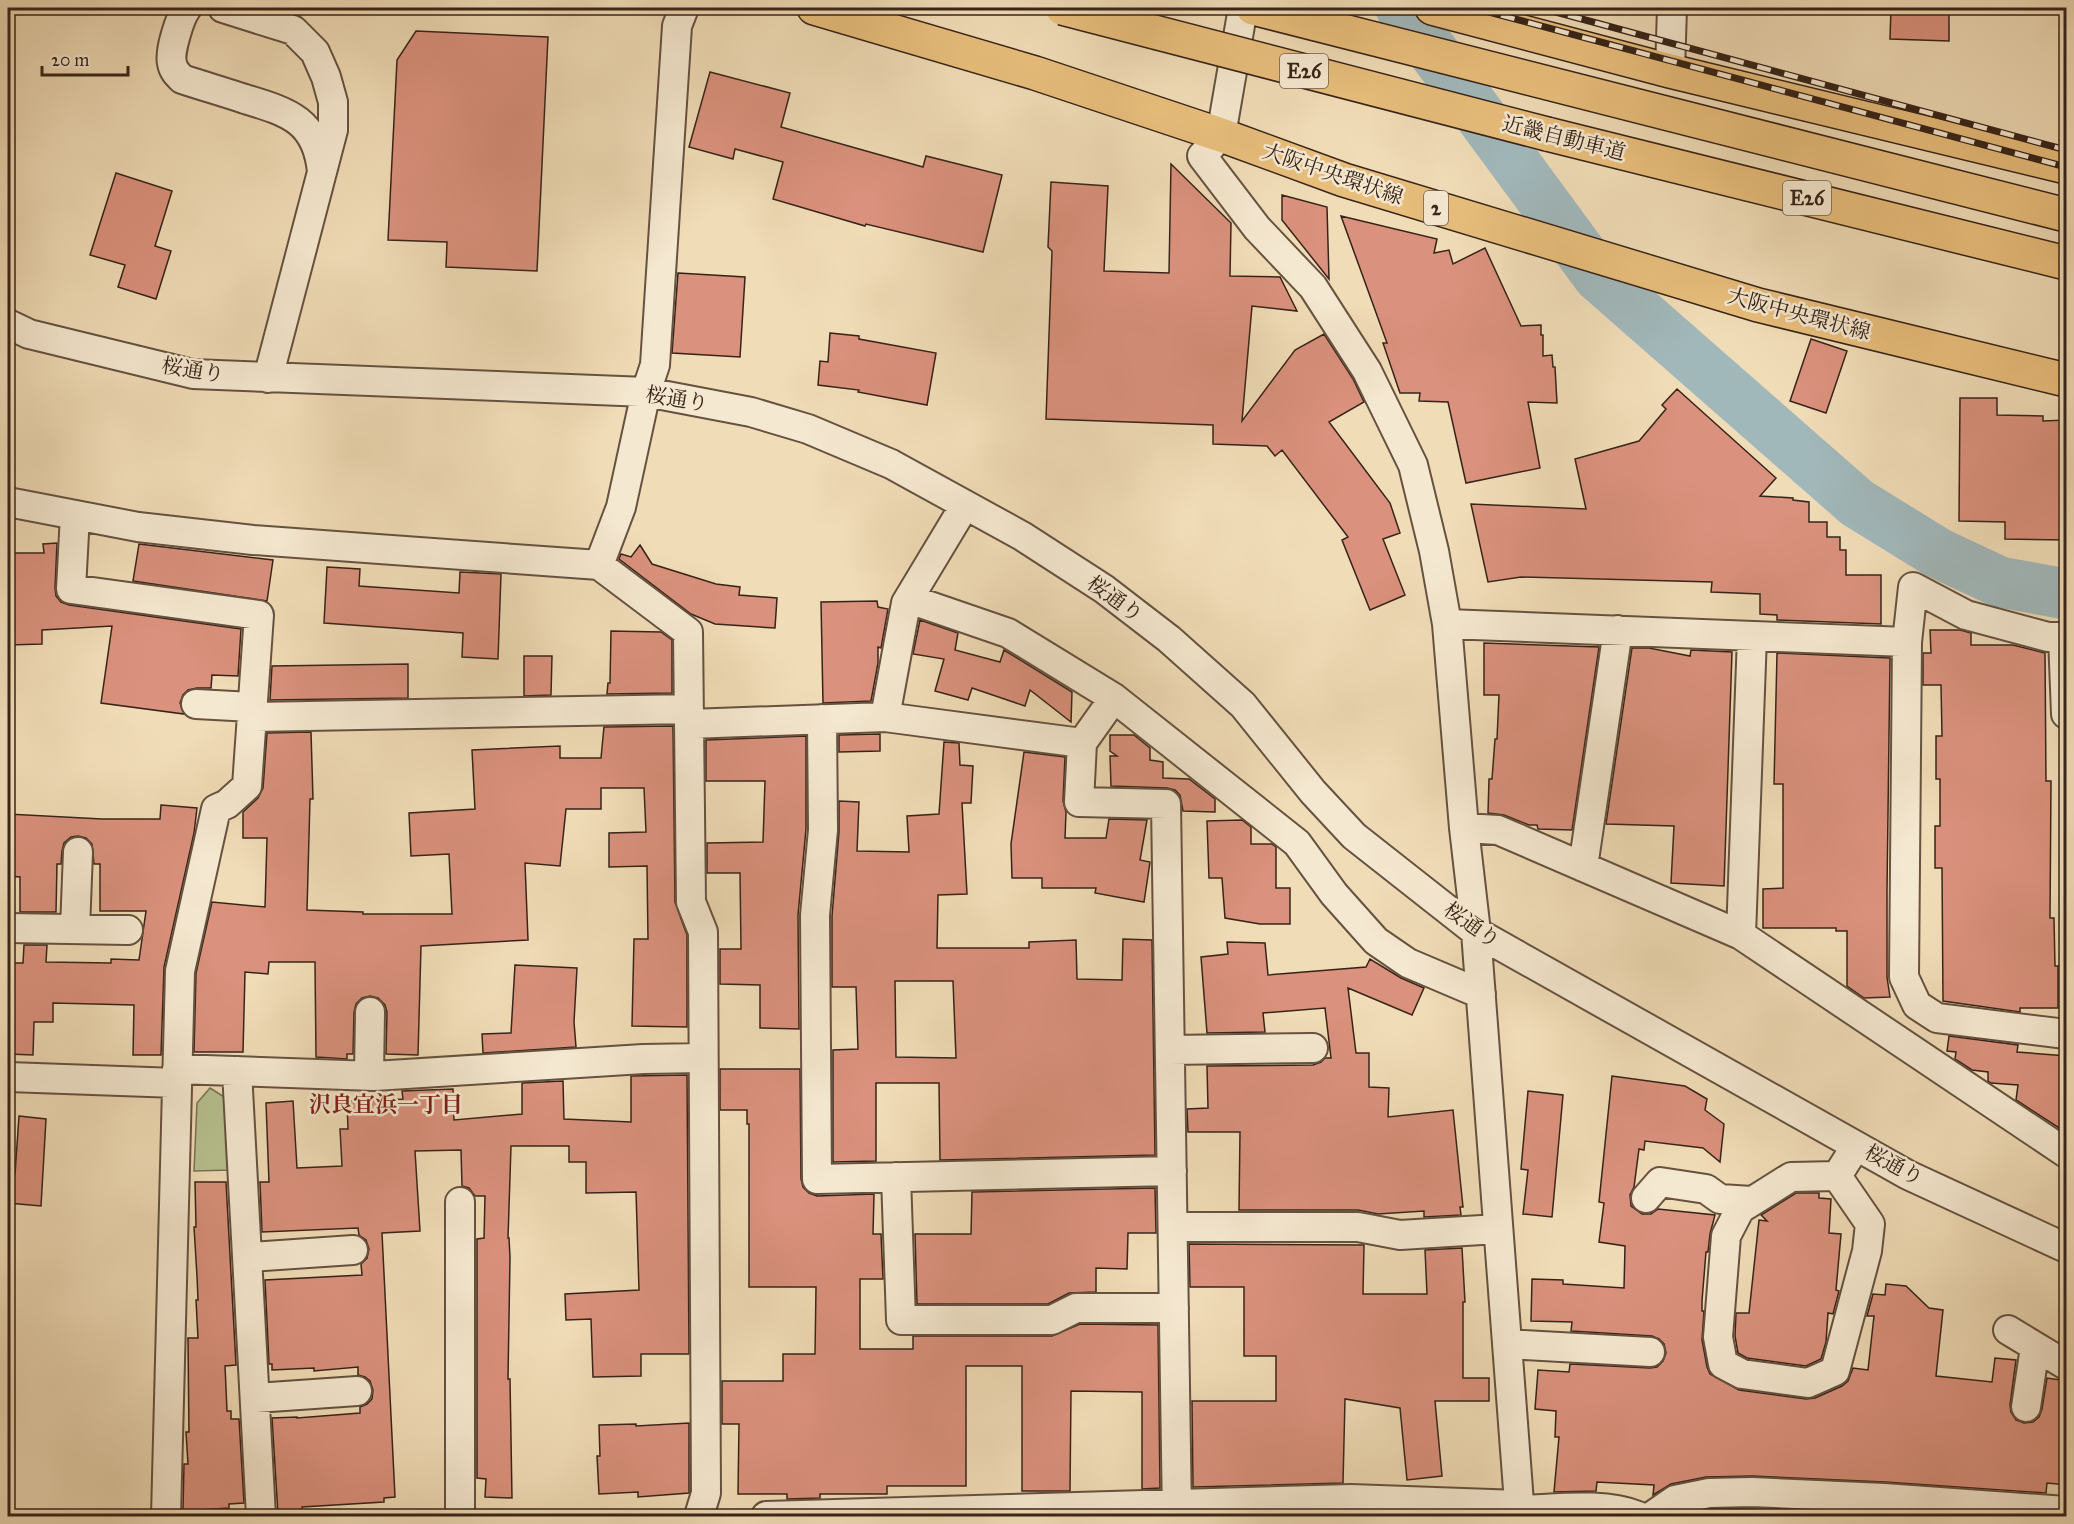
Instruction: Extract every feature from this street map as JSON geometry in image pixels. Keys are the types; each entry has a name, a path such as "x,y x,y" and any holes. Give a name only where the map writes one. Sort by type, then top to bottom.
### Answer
{"main road":[{"name":"大阪中央環状線","path":"814,8 1035,74 1221,135 1344,180 1758,305 2067,380"},
{"name":"近畿自動車道","path":"1062,8 1547,134 2067,263"},
{"name":"E26","path":"1253,8 2067,215"},
{"path":"1432,8 1670,71 2067,167"}],"street":[{"path":"187,8 184,9 171,57 176,73 182,79 284,111 300,121 313,136 320,154 322,174"},
{"path":"223,8 293,30 315,52 327,77 333,102 333,130 268,378"},
{"path":"599,565 621,507 646,392 655,365 676,26 684,8"},
{"path":"1243,8 1221,135 1202,156 1257,228 1313,287 1367,370 1413,465 1434,551 1448,624 1464,828 1481,994 1519,1510"},
{"path":"1670,71 1672,8"},
{"name":"桜通り","path":"8,324 29,334 193,374 646,392 751,412 808,429 891,464 1022,536 1104,589 1169,639 1243,705 1313,792 1354,836 1476,932 1908,1175 2067,1248"},
{"path":"8,502 138,527 253,540 599,565 688,632 691,902 703,932 706,1493 699,1516"},
{"path":"885,717 906,603 965,504"},
{"path":"75,515 71,589 259,615 247,786 227,804 216,809 180,971 166,1516"},
{"path":"2067,714 2065,637 2048,637 1966,615 1914,587 1907,642 1904,977 1917,1005 1937,1018 2067,1034"},
{"path":"909,598 1008,633 1114,698 1297,843 1334,894 1376,941 1408,963 1481,994"},
{"path":"1448,624 1907,642"},
{"path":"1583,867 1618,630"},
{"path":"1741,935 1752,636"},
{"path":"1114,698 1082,743 1079,802 1166,804 1177,1510"},
{"path":"196,704 252,712 822,719 885,717 1082,743"},
{"path":"822,719 823,830 815,915 817,1179 1172,1172"},
{"path":"1464,828 1498,830 1741,935 2067,1153"},
{"path":"75,929 78,852"},
{"path":"8,928 128,930"},
{"path":"369,1076 370,1012"},
{"path":"1170,1050 1313,1048"},
{"path":"8,1077 177,1076 237,1071 369,1076 643,1059 703,1058"},
{"path":"237,1071 249,1257 261,1516"},
{"path":"1838,1176 1857,1146"},
{"path":"1838,1176 1870,1224 1867,1251 1835,1371 1808,1383 1742,1374 1723,1364 1718,1337 1726,1236 1740,1209 1791,1177 1838,1176"},
{"path":"897,1177 901,1320 1052,1320 1076,1308 1174,1308"},
{"path":"1646,1198 1660,1182 1706,1189 1720,1199 1752,1201"},
{"path":"460,1202 460,1516"},
{"path":"1173,1227 1358,1227 1400,1234 1498,1229"},
{"path":"249,1257 353,1250"},
{"path":"2008,1330 2067,1365"},
{"path":"1507,1344 1650,1352"},
{"path":"2026,1407 2035,1347"},
{"path":"256,1398 357,1391"},
{"path":"1652,1516 1675,1500 1709,1493 1752,1492 1884,1498 2067,1512"},
{"path":"766,1516 1177,1510 1351,1499 1519,1510 1599,1508 1638,1516"}],"green space":[{"path":"210,1088 229,1100 231,1170 194,1171 197,1103"}],"building":[{"path":"1891,8 1949,8 1949,41 1890,39"},
{"path":"416,31 548,37 537,271 446,267 447,242 388,240 397,60"},
{"path":"710,72 790,93 781,127 923,167 926,156 1002,175 983,252 866,224 865,226 773,199 783,162 735,149 733,159 689,147"},
{"path":"1171,164 1231,223 1230,276 1280,277 1297,311 1252,306 1242,421 1295,350 1324,334 1353,379 1364,402 1329,422 1390,503 1400,533 1383,539 1405,595 1370,610 1342,540 1348,537 1282,450 1275,456 1267,446 1213,444 1213,425 1046,419 1052,251 1048,247 1051,182 1108,186 1104,271 1169,273"},
{"path":"116,173 172,191 155,246 171,251 156,299 118,287 125,265 90,255"},
{"path":"1282,195 1327,207 1329,279 1282,220"},
{"path":"1341,216 1437,239 1434,253 1449,250 1453,264 1485,248 1521,326 1541,325 1543,356 1552,355 1553,367 1555,367 1557,403 1528,402 1540,468 1466,483 1448,402 1419,401 1420,393 1400,393 1383,343 1387,343"},
{"path":"678,273 745,277 740,357 672,353"},
{"path":"830,333 859,336 859,339 936,353 927,405 858,392 859,390 818,385 820,361 828,362"},
{"path":"1811,339 1847,351 1826,413 1790,401"},
{"path":"1677,389 1776,478 1760,496 1793,498 1793,500 1809,502 1809,522 1827,522 1827,537 1840,537 1840,550 1846,550 1846,575 1881,575 1881,624 1777,620 1777,615 1760,614 1760,594 1711,592 1712,582 1521,577 1488,582 1471,504 1586,509 1575,459 1639,441 1666,409 1662,405"},
{"path":"1960,398 1997,398 1997,415 2043,416 2043,421 2067,420 2067,540 2005,539 2005,522 1959,521"},
{"path":"57,543 55,588 56,596 61,602 241,629 238,676 212,675 211,688 188,690 180,703 184,714 101,703 112,626 42,630 42,644 8,645 8,553 44,553 43,544"},
{"path":"139,544 273,560 267,601 133,581"},
{"path":"640,545 652,564 716,584 740,587 739,595 777,598 775,628 715,624 691,614 619,559 621,554 631,557"},
{"path":"327,567 360,569 359,586 459,593 460,572 501,574 498,659 462,657 463,633 324,623"},
{"path":"877,601 878,607 888,609 881,648 878,647 878,663 871,701 823,703 821,602"},
{"path":"920,620 958,633 955,650 1000,662 1004,650 1072,692 1071,722 1030,690 1025,706 972,688 968,700 935,691 944,659 913,654"},
{"path":"1930,630 1960,630 1971,633 1971,645 2013,645 2045,653 2046,781 2051,781 2050,918 2054,918 2055,966 2058,966 2058,1008 2020,1008 2020,1012 1943,1001 1942,868 1935,868 1935,826 1940,826 1940,779 1936,779 1936,736 1942,736 1941,685 1923,685 1923,653 1931,653"},
{"path":"611,631 661,632 672,640 672,693 607,694 608,683 610,683"},
{"path":"1484,643 1599,647 1572,830 1538,829 1537,825 1529,825 1504,815 1488,813 1489,779 1492,779 1495,739 1497,739 1499,695 1484,695"},
{"path":"1632,648 1649,648 1690,656 1691,650 1732,652 1724,886 1671,883 1674,826 1606,824"},
{"path":"1777,653 1890,658 1887,977 1890,997 1864,998 1847,986 1847,931 1836,931 1836,928 1763,928 1763,889 1783,888 1783,784 1774,784"},
{"path":"524,656 552,656 551,695 524,696"},
{"path":"408,664 408,698 270,700 272,666"},
{"path":"673,726 675,902 687,935 687,1027 632,1026 634,939 648,939 647,866 609,867 609,833 646,832 644,788 601,788 601,809 566,809 560,866 525,863 528,940 421,946 418,1055 386,1054 387,1012 385,1005 378,998 370,996 362,998 356,1004 353,1054 347,1054 347,1059 316,1057 315,962 269,962 268,974 245,972 243,1052 194,1052 196,973 212,902 265,907 267,838 243,838 243,812 258,798 263,788 267,733 311,732 313,799 310,799 307,910 363,912 363,914 452,914 449,854 411,856 409,813 475,809 472,750 560,746 560,758 601,758 604,727"},
{"path":"880,734 880,751 839,752 839,735"},
{"path":"1110,735 1134,735 1150,748 1150,760 1163,762 1163,778 1189,779 1215,799 1215,812 1183,811 1180,795 1175,790 1167,788 1111,786 1110,756 1117,756 1110,751"},
{"path":"806,736 806,829 798,915 799,1029 760,1028 760,985 720,984 720,949 741,949 740,873 707,873 707,843 763,842 765,781 706,781 706,740"},
{"path":"944,742 959,743 960,765 973,766 971,803 962,803 967,894 938,895 937,948 1029,948 1029,942 1076,940 1077,979 1122,980 1123,939 1152,940 1155,1155 940,1160 939,1083 876,1083 876,1161 833,1162 833,1050 858,1049 856,987 832,987 832,916 839,832 839,801 859,802 857,851 909,852 907,816 939,814","holes":["895,981 953,981 956,1058 896,1057"]},
{"path":"1024,752 1065,757 1063,801 1066,812 1065,838 1106,838 1109,819 1147,820 1140,860 1150,862 1144,902 1095,893 1096,888 1042,888 1042,878 1012,878 1011,844"},
{"path":"161,805 197,808 194,833 164,967 161,1055 133,1055 134,1005 53,1003 53,1022 34,1022 33,1055 8,1054 8,963 23,963 24,945 47,945 46,962 111,963 111,959 139,960 146,911 100,911 100,864 94,864 92,844 86,838 78,836 71,837 64,843 61,864 57,864 56,912 20,912 20,877 8,876 8,814 102,819 160,819"},
{"path":"1242,820 1251,827 1251,844 1272,844 1276,847 1276,888 1290,888 1290,924 1260,924 1225,918 1222,878 1209,878 1207,821"},
{"path":"1227,942 1265,943 1268,975 1366,967 1370,959 1401,978 1424,988 1412,1015 1348,988 1356,1053 1369,1053 1369,1087 1389,1088 1388,1117 1453,1110 1463,1207 1460,1207 1461,1215 1424,1217 1424,1211 1378,1214 1358,1210 1239,1210 1240,1132 1188,1132 1187,1109 1208,1108 1207,1066 1313,1065 1325,1058 1331,1058 1325,1008 1263,1013 1265,1032 1207,1033 1201,957 1228,954"},
{"path":"515,965 577,968 574,1022 576,1047 483,1053 482,1034 511,1033"},
{"path":"1949,1036 2018,1045 2017,1052 2067,1056 2067,1133 2016,1100 2018,1085 1991,1083 1988,1081 1988,1072 1972,1070 1955,1059 1956,1052 1947,1051"},
{"path":"720,1069 800,1069 803,1187 809,1193 817,1196 874,1194 873,1234 881,1234 883,1279 860,1279 860,1349 913,1349 913,1336 1052,1336 1080,1324 1158,1325 1160,1488 1142,1489 1142,1392 1071,1391 1070,1491 1022,1491 1022,1366 966,1366 966,1486 887,1486 887,1494 820,1494 820,1498 787,1499 787,1494 738,1494 739,1424 722,1424 722,1381 783,1381 783,1354 815,1354 816,1287 749,1287 749,1124 747,1124 747,1110 720,1110"},
{"path":"687,1075 689,1354 641,1354 641,1376 593,1377 591,1319 566,1320 565,1294 639,1290 636,1192 586,1193 586,1162 569,1162 569,1146 511,1146 508,1238 510,1257 508,1379 510,1379 512,1498 485,1497 486,1479 477,1478 477,1239 484,1238 485,1196 475,1196 469,1188 462,1186 461,1150 415,1151 420,1231 382,1233 395,1497 384,1498 384,1502 302,1507 302,1513 278,1514 272,1418 360,1413 360,1407 372,1399 373,1390 370,1381 358,1375 358,1367 314,1371 314,1368 272,1370 272,1364 269,1364 265,1280 362,1275 361,1264 367,1258 369,1249 366,1240 359,1235 358,1228 262,1232 260,1182 269,1182 266,1103 293,1101 297,1168 342,1166 340,1129 348,1129 347,1101 403,1099 402,1091 453,1089 454,1120 522,1114 522,1083 563,1081 564,1119 631,1122 631,1076"},
{"path":"1612,1076 1685,1086 1707,1099 1705,1110 1724,1124 1720,1162 1703,1148 1645,1141 1644,1150 1639,1149 1634,1187 1630,1195 1631,1206 1642,1214 1651,1214 1658,1209 1715,1215 1708,1252 1706,1252 1702,1301 1702,1311 1704,1311 1702,1340 1710,1374 1739,1390 1806,1399 1815,1398 1842,1386 1848,1381 1853,1368 1868,1370 1874,1316 1867,1316 1873,1294 1885,1295 1886,1284 1906,1286 1929,1308 1943,1310 1936,1376 1992,1382 1995,1358 2016,1360 2010,1405 2016,1420 2024,1423 2033,1422 2039,1417 2047,1378 2067,1381 2061,1450 2067,1450 2067,1485 2047,1483 2046,1493 1752,1476 1706,1477 1671,1484 1653,1495 1654,1485 1597,1482 1596,1491 1554,1492 1559,1437 1555,1437 1556,1411 1535,1409 1538,1370 1569,1372 1570,1364 1650,1368 1657,1367 1663,1361 1666,1353 1664,1344 1652,1336 1571,1331 1572,1322 1531,1321 1532,1279 1563,1280 1563,1284 1624,1288 1625,1246 1599,1242 1604,1203 1599,1202"},
{"path":"1528,1091 1563,1095 1552,1217 1523,1214 1528,1170 1521,1169"},
{"path":"19,1116 46,1119 41,1206 8,1203 8,1174 15,1174"},
{"path":"195,1182 226,1182 236,1365 225,1366 227,1411 231,1411 231,1419 239,1419 244,1503 229,1504 229,1508 183,1511 184,1464 188,1464 186,1432 189,1432 188,1338 198,1338 194,1227 196,1227"},
{"path":"1155,1188 1156,1233 1128,1233 1127,1269 1096,1268 1096,1292 1069,1293 1048,1304 917,1304 915,1234 971,1234 972,1192"},
{"path":"1796,1193 1819,1193 1819,1198 1831,1199 1829,1233 1841,1234 1836,1290 1839,1291 1833,1314 1828,1313 1826,1342 1821,1359 1806,1366 1747,1358 1738,1353 1735,1336 1736,1313 1749,1313 1759,1220 1767,1221 1761,1215"},
{"path":"1189,1244 1364,1245 1363,1294 1427,1294 1425,1250 1462,1248 1465,1302 1463,1302 1463,1378 1489,1378 1489,1401 1435,1401 1442,1476 1407,1480 1400,1408 1345,1399 1343,1483 1193,1487 1192,1401 1276,1401 1276,1356 1244,1356 1244,1287 1190,1287"},
{"path":"689,1423 689,1493 638,1497 638,1492 599,1494 597,1456 600,1456 599,1425 636,1424 636,1426"},
{"path":"1711,1509 1752,1509 1911,1516 1680,1516"}],"waterway":[{"path":"1401,8 1598,276 1857,503 1938,553 2000,582 2066,594"}],"railway":[{"path":"1474,8 2066,167"},
{"path":"1541,8 2066,150"}],"district":[{"name":"沢良宜浜一丁目","path":"386,1104"}]}
